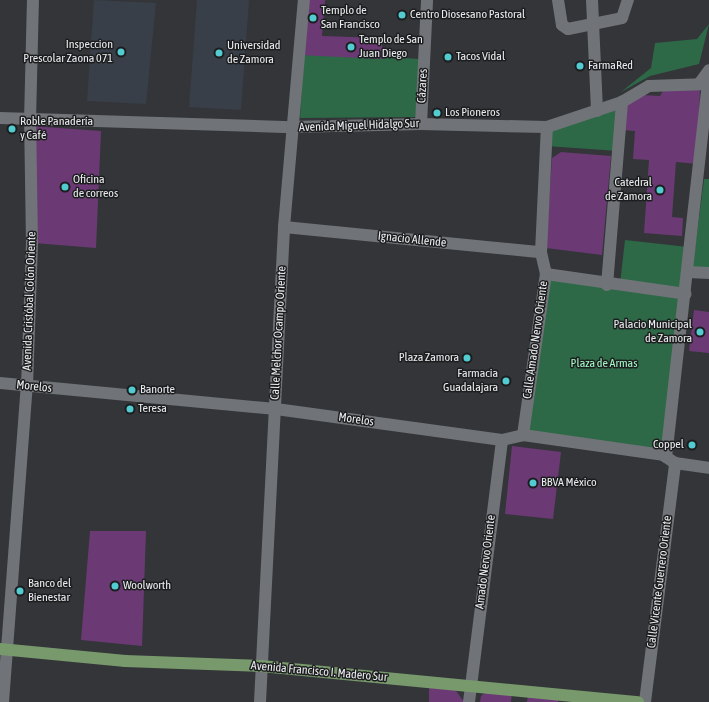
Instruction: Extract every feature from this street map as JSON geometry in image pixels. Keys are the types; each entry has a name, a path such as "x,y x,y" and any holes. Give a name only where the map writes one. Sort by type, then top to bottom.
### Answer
{"main road":[{"name":"Avenida Francisco I. Madero Sur","path":"3,649 125,661 261,666 471,684 638,702"}],"street":[{"name":"Avenida Cristóbal Colón Oriente","path":"3,702 3,649 27,386 32,243 30,121 33,0"},
{"name":"Calle Melchor Ocampo Oriente","path":"260,702 284,227 304,0"},
{"name":"Cázares","path":"421,124 426,0"},
{"path":"558,0 562,25 568,29 622,18 628,0"},
{"path":"592,0 597,112"},
{"path":"705,84 709,70"},
{"name":"Avenida Miguel Hidalgo Sur","path":"0,118 30,121 292,128 421,124 547,127 597,112 622,102 649,86 705,84"},
{"name":"Calle Vicente Guerrero Oriente","path":"645,702 688,272 704,178 705,84"},
{"path":"607,286 622,102"},
{"name":"Calle Amado Nervo Oriente","path":"523,435 546,274 540,252 547,127"},
{"name":"Ignacio Allende","path":"284,227 540,252"},
{"path":"688,272 709,273"},
{"path":"546,274 607,286 686,294"},
{"name":"Morelos","path":"0,383 276,409 502,440 523,435 709,468"},
{"name":"Amado Nervo Oriente","path":"469,702 502,440"}],"shaded area":[{"name":"Inspeccion Prescolar Zaona 071","path":"94,0 156,3 146,104 87,101"},
{"name":"Universidad de Zamora","path":"197,0 249,0 241,110 189,107"}],"green space":[{"path":"709,24 699,64 650,76 621,92 651,68 655,43 697,39"},
{"path":"304,51 419,59 417,117 300,118"},
{"path":"622,102 618,151 546,146 547,127"},
{"path":"704,179 709,179 709,273 692,272"},
{"name":"Plaza de Armas","path":"625,240 688,247 686,294 663,455 523,435 546,274 620,284"}],"building":[{"path":"304,0 325,0 322,36 382,38 382,59 299,55"},
{"name":"Catedral de Zamora","path":"666,86 700,86 698,164 676,162 672,217 683,218 682,236 644,233 649,160 633,159 635,131 622,130 627,106 642,95 660,96"},
{"name":"Oficina de correos","path":"31,126 101,131 96,248 34,243"},
{"path":"561,152 611,156 602,255 546,248 552,158"},
{"name":"Palacio Municipal de Zamora","path":"694,310 709,312 709,353 689,351"},
{"name":"BBVA México","path":"512,446 561,452 553,519 505,514"},
{"name":"Woolworth","path":"90,531 146,531 142,646 81,640"},
{"path":"429,687 454,688 464,702 429,702"},
{"path":"488,690 512,692 511,702 480,702 481,696"},
{"path":"528,695 559,697 558,702 527,702"}],"place":[{"name":"Centro Diosesano Pastoral","path":"402,15"},
{"name":"Templo de San Francisco","path":"313,18"},
{"name":"Templo de San Juan Diego","path":"351,47"},
{"name":"Inspeccion Prescolar Zaona 071","path":"121,52"},
{"name":"Universidad de Zamora","path":"219,53"},
{"name":"Tacos Vidal","path":"448,57"},
{"name":"FarmaRed","path":"580,66"},
{"name":"Los Pioneros","path":"437,113"},
{"name":"Roble Panadería y Café","path":"12,129"},
{"name":"Oficina de correos","path":"65,187"},
{"name":"Catedral de Zamora","path":"660,190"},
{"name":"Palacio Municipal de Zamora","path":"700,332"},
{"name":"Plaza Zamora","path":"467,358"},
{"name":"Farmacia Guadalajara","path":"506,381"},
{"name":"Banorte","path":"132,390"},
{"name":"Teresa","path":"130,409"},
{"name":"Coppel","path":"692,445"},
{"name":"BBVA México","path":"533,483"},
{"name":"Woolworth","path":"115,586"},
{"name":"Banco del Bienestar","path":"20,591"}]}
